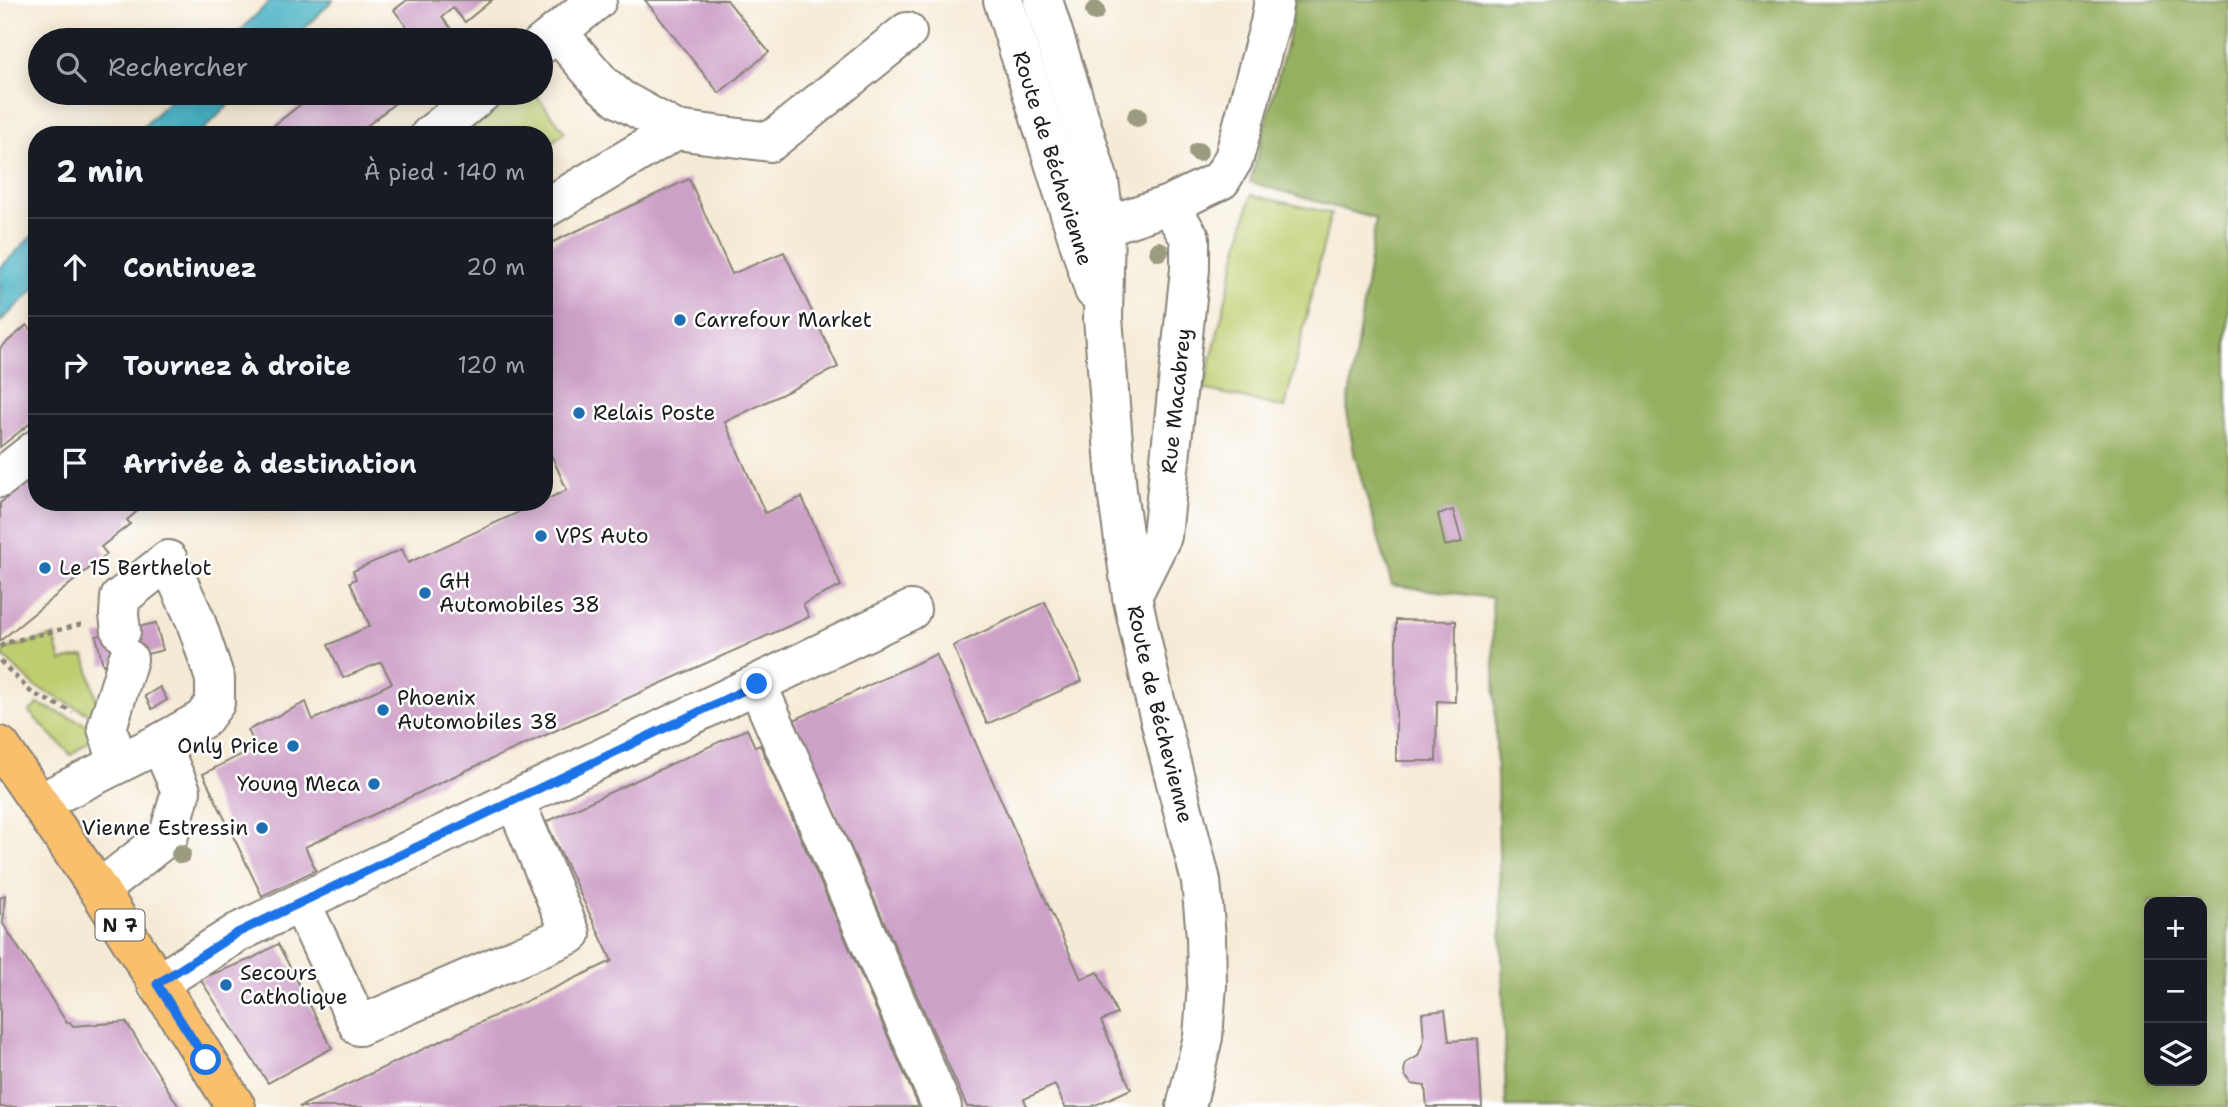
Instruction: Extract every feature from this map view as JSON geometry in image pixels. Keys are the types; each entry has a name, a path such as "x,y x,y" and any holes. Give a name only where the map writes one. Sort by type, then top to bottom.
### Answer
{"main road":[{"name":"N 7","path":"0,746 99,890 233,1106"}],"street":[{"path":"553,36 597,0"},
{"name":"Route de Béchevienne","path":"1003,0 1103,318"},
{"name":"Route de Béchevienne","path":"1043,0 1099,181 1105,226 1103,318 1116,491 1132,596 1202,892 1207,985 1203,1037 1186,1107"},
{"path":"1105,226 1169,205 1221,180 1234,159 1274,0"},
{"path":"553,42 620,99 676,131 770,142 907,32"},
{"path":"441,126 467,105"},
{"path":"553,204 676,131"},
{"name":"Rue Macabrey","path":"1132,596 1162,536 1190,269 1190,238 1169,205"},
{"path":"0,478 28,456"},
{"path":"39,803 113,746 160,743 203,719 215,703 215,679 199,631 168,561 120,598 123,635 113,746"},
{"path":"157,984 237,933 911,610"},
{"path":"757,684 942,1107"},
{"path":"99,890 169,835 181,791 160,743"},
{"path":"301,903 359,1026 571,934 515,801"}],"path":[{"path":"0,647 5,643 123,635"},
{"path":"0,661 32,693 113,746"}],"green space":[{"path":"1295,0 2228,0 2228,1107 1506,1107 1492,598 1392,585 1354,453 1347,412 1376,219 1250,182 1290,31"},
{"path":"504,105 544,105 565,132 553,141 553,126 475,126"},
{"path":"1251,195 1331,213 1285,408 1204,389"},
{"path":"54,636 61,661 85,656 98,705 95,717 36,687 3,656 5,649"},
{"path":"38,704 93,727 88,742 71,755 29,712"}],"water":[{"path":"271,0 333,0 305,28 243,28"},
{"path":"165,105 229,105 207,126 144,126"},
{"path":"28,240 28,296 0,322 0,268"}],"building":[{"path":"407,0 492,0 465,22 453,8 442,17 451,28 408,28 394,10"},
{"path":"645,0 727,0 769,52 719,93"},
{"path":"300,105 393,105 367,126 273,126"},
{"path":"689,179 732,274 784,252 838,367 725,422 765,513 802,497 841,586 803,604 809,617 465,771 305,847 316,870 262,896 203,774 256,747 248,730 306,702 313,720 392,683 381,662 343,678 328,645 370,626 350,582 356,579 353,571 402,549 408,563 521,511 553,511 553,496 567,490 553,459 553,242"},
{"path":"28,326 28,425 0,447 0,348"},
{"name":"Le 15 Berthelot","path":"28,481 28,511 138,511 127,520 130,524 101,547 107,554 0,641 0,503"},
{"path":"1453,510 1462,542 1445,546 1438,514"},
{"path":"1045,602 1082,681 987,724 953,646"},
{"path":"1396,620 1456,621 1455,702 1437,701 1436,761 1396,761"},
{"path":"156,623 163,650 103,665 96,636"},
{"path":"936,654 1081,979 1098,972 1117,1014 1101,1021 1131,1089 1091,1107 1065,1107 1055,1085 1024,1099 1027,1107 967,1107 794,720"},
{"path":"160,687 167,700 152,709 145,696"},
{"path":"747,729 755,747 760,745 919,1107 299,1107 612,961 546,822"},
{"path":"5,895 3,924 67,1023 70,1022 73,1026 126,1022 179,1107 0,1107 0,898"},
{"path":"278,944 332,1048 268,1083 200,979 251,959"},
{"path":"1445,1010 1449,1041 1478,1039 1482,1107 1427,1107 1425,1086 1412,1084 1405,1076 1406,1063 1418,1056 1424,1040 1422,1013"}],"place":[{"name":"Carrefour Market","path":"680,320"},
{"name":"Relais Poste","path":"579,413"},
{"name":"VPS Auto","path":"541,536"},
{"name":"Le 15 Berthelot","path":"45,568"},
{"name":"GH Automobiles 38","path":"425,593"},
{"name":"Phoenix Automobiles 38","path":"383,710"},
{"name":"Only Price","path":"293,746"},
{"name":"Young Meca","path":"374,784"},
{"name":"Vienne Estressin","path":"262,828"},
{"name":"Secours Catholique","path":"226,985"}],"route":[{"path":"206,1060 157,984 237,933 757,684"}]}
